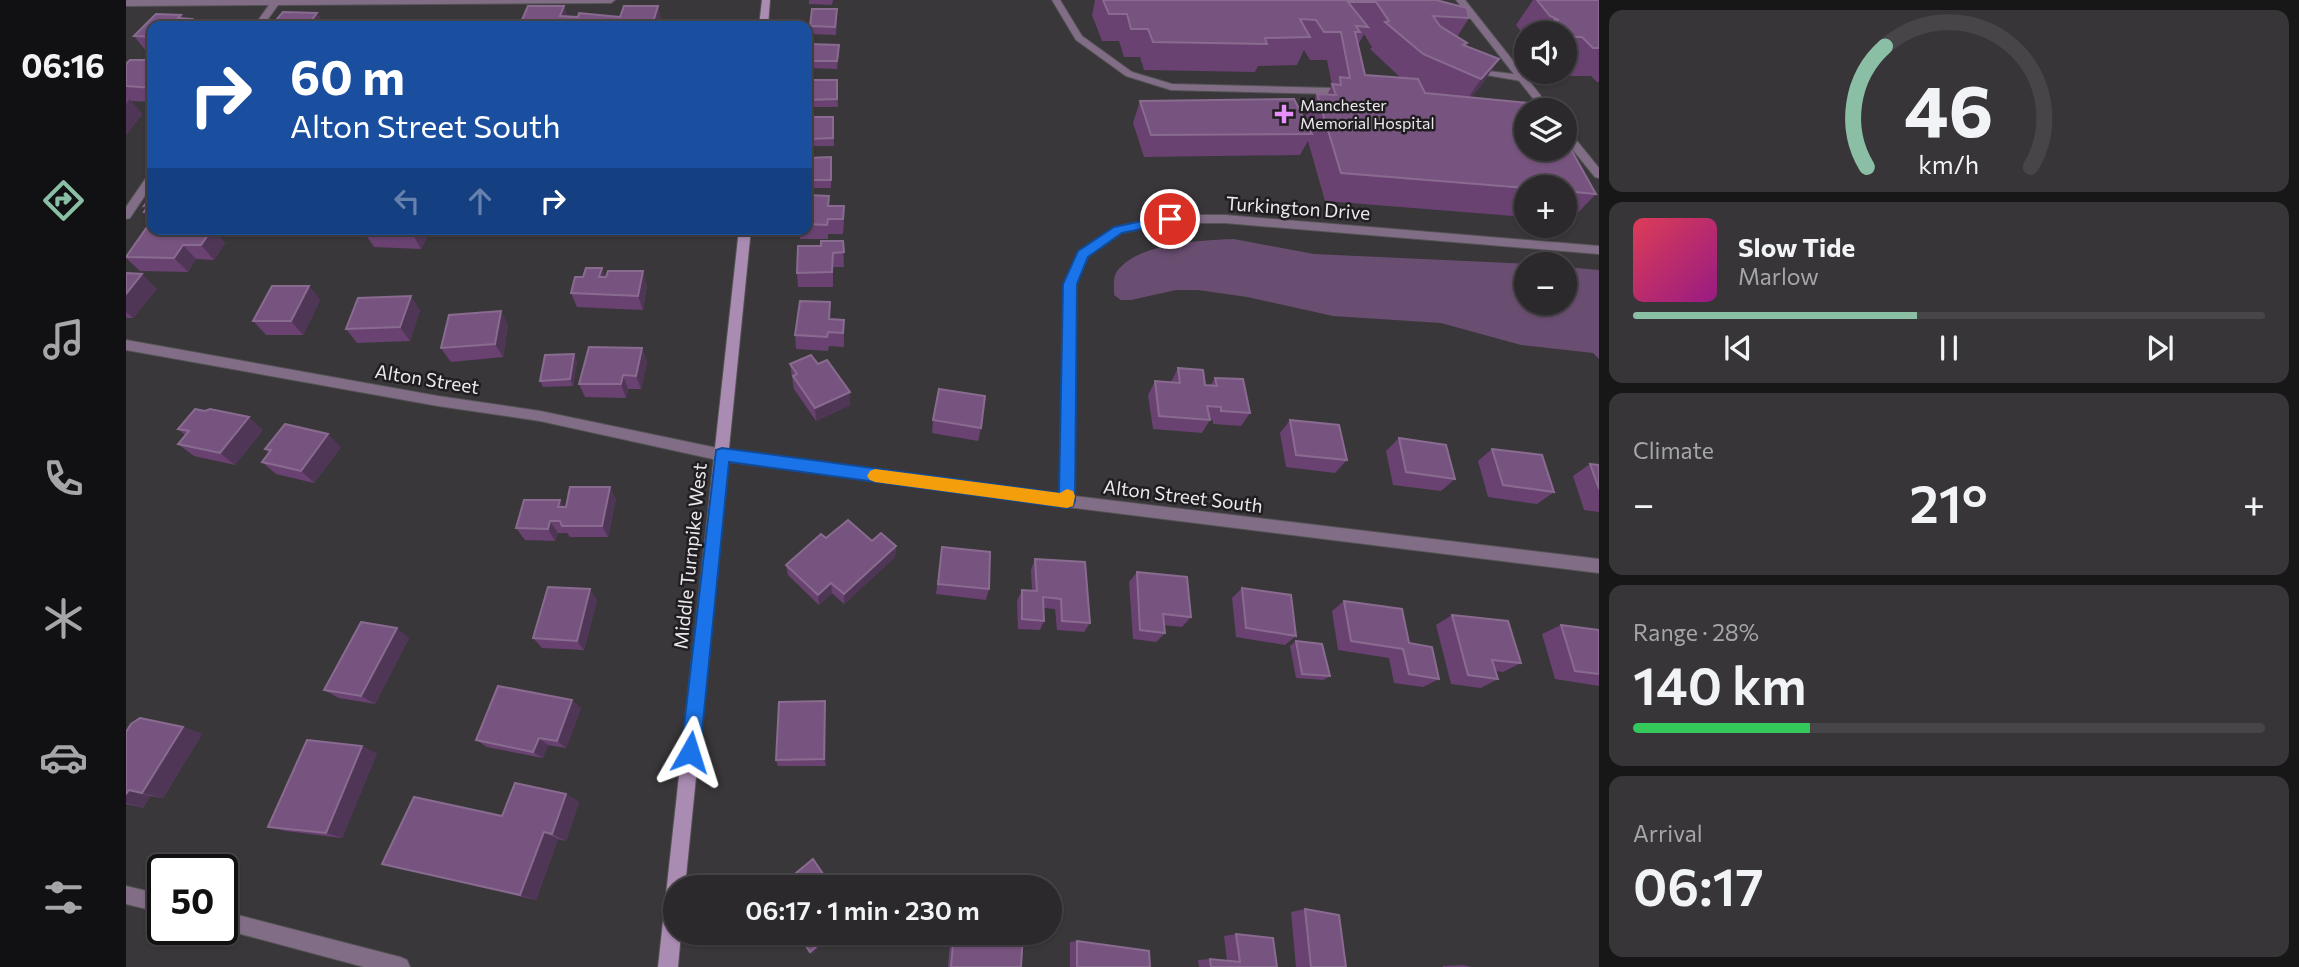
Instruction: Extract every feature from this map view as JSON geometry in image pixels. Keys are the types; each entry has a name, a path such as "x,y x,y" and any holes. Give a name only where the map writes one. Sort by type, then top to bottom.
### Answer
{"main road":[{"path":"764,21 766,0"},
{"name":"Middle Turnpike West","path":"677,875 745,235"},
{"path":"668,967 670,945"}],"street":[{"path":"126,3 611,0"},
{"path":"1460,0 1514,69"},
{"path":"262,21 276,1"},
{"path":"1526,84 1537,98"},
{"path":"1577,148 1599,175"},
{"path":"126,215 147,184"},
{"name":"Turkington Drive","path":"1067,501 1070,284 1083,254 1119,230 1170,219 1225,219 1599,250"},
{"name":"Alton Street","path":"126,345 424,399 540,416 722,455"},
{"name":"Alton Street South","path":"722,455 1067,501 1599,566"},
{"path":"126,895 147,901"},
{"path":"238,924 400,967"}],"lane":[{"path":"1056,0 1079,38 1129,74 1171,87 1333,91"},
{"path":"1461,19 1474,17"},
{"path":"1469,69 1514,77"}],"shaded area":[{"path":"1234,239 1314,254 1514,263 1514,315 1577,315 1577,268 1599,270 1599,359 1593,353 1521,345 1441,323 1333,316 1247,297 1198,290 1176,290 1131,300 1121,300 1114,295 1116,273 1138,255 1170,245"}],"building":[{"path":"1103,0 1436,0 1467,8 1469,18 1433,16 1440,26 1467,43 1463,45 1499,59 1481,79 1423,54 1385,22 1389,21 1376,2 1348,2 1368,27 1356,26 1360,32 1355,32 1365,75 1418,79 1425,93 1514,102 1514,161 1577,160 1596,194 1577,192 1577,175 1514,175 1514,187 1341,173 1317,94 1336,95 1332,84 1341,85 1340,77 1350,78 1341,32 1324,32 1316,20 1300,19 1310,37 1265,38 1267,44 1153,42 1148,29 1131,29 1127,14 1109,14"},
{"path":"1537,0 1599,0 1599,48 1593,48 1582,37 1577,37 1577,21 1556,21 1559,20 1550,16"},
{"path":"528,6 564,6 560,16 578,17 579,13 620,17 624,6 658,6 653,21 521,21"},
{"path":"812,9 837,9 835,27 812,26"},
{"path":"283,12 317,13 311,21 275,21"},
{"path":"156,14 181,15 178,18 192,19 190,21 149,21"},
{"path":"147,23 147,37 134,36"},
{"path":"812,44 839,45 837,61 812,61"},
{"path":"130,60 147,60 147,88 126,86 126,64"},
{"path":"812,80 837,80 837,99 812,100"},
{"path":"1294,99 1312,134 1151,135 1140,101"},
{"path":"812,117 833,117 833,138 812,139"},
{"path":"831,157 831,180 812,180 812,158"},
{"path":"812,195 829,196 828,206 844,206 843,219 828,219 827,225 812,224"},
{"path":"147,227 147,235 208,235 201,245 183,245 174,258 126,257"},
{"path":"821,241 843,241 844,252 833,253 832,272 797,273 798,246 821,246"},
{"path":"586,268 602,268 599,277 606,277 608,271 643,271 638,296 571,293 575,277 583,277"},
{"path":"126,273 142,274 126,294"},
{"path":"272,286 309,286 291,321 253,321"},
{"path":"411,296 400,327 346,329 358,298"},
{"path":"800,301 830,302 829,319 844,320 843,333 828,332 827,337 795,335"},
{"path":"501,311 495,344 441,348 449,315"},
{"path":"589,347 642,348 636,376 623,375 621,384 579,384"},
{"path":"574,354 570,379 540,381 545,355"},
{"path":"811,355 818,364 827,360 850,392 815,408 793,376 797,374 790,364"},
{"path":"1178,368 1203,370 1205,385 1217,386 1215,378 1243,379 1250,413 1221,411 1221,407 1207,406 1210,420 1159,416 1155,381 1180,383"},
{"path":"939,389 985,396 981,428 933,420"},
{"path":"195,409 210,409 249,417 220,453 178,444 189,431 178,429"},
{"path":"1290,420 1339,425 1347,460 1296,455"},
{"path":"285,424 328,434 301,471 262,462 271,450 265,449"},
{"path":"1399,438 1446,445 1455,479 1406,472"},
{"path":"1492,449 1542,455 1554,492 1503,485"},
{"path":"1590,464 1599,465 1599,489"},
{"path":"570,487 610,487 602,526 562,526 560,521 550,521 548,529 516,528 524,500 560,500 558,507 566,507"},
{"path":"848,520 872,541 881,533 896,546 844,594 831,583 818,595 786,565 821,534 826,538"},
{"path":"942,547 990,552 989,589 938,584"},
{"path":"1035,559 1085,562 1090,623 1062,621 1061,599 1043,597 1044,621 1022,619 1022,590 1037,591"},
{"path":"1137,572 1187,577 1191,617 1163,614 1165,633 1140,630"},
{"path":"548,587 590,589 577,641 533,638"},
{"path":"1242,588 1291,595 1296,636 1246,628"},
{"path":"1344,601 1402,609 1409,643 1432,647 1439,679 1409,674 1403,649 1351,641"},
{"path":"1452,615 1508,621 1521,663 1492,660 1498,679 1468,675"},
{"path":"361,622 397,628 361,696 324,690"},
{"path":"1561,625 1599,630 1599,674 1575,671"},
{"path":"1296,641 1322,644 1330,676 1302,674"},
{"path":"498,686 572,700 557,741 539,738 533,752 476,740"},
{"path":"825,701 824,759 776,760 779,702"},
{"path":"140,718 183,727 142,793 129,790 126,794 126,732 131,724"},
{"path":"307,740 362,746 326,833 268,827"},
{"path":"515,783 566,794 552,834 544,832 520,895 382,864 414,797 502,816"},
{"path":"813,859 824,875 794,875"},
{"path":"1305,909 1339,915 1346,967 1311,967"},
{"path":"1236,934 1273,938 1277,967 1211,967 1210,959 1240,962"},
{"path":"1077,941 1149,951 1150,967 1077,967"},
{"path":"805,945 818,945 810,952"},
{"path":"953,945 1022,945 1021,967 951,967"}],"slow traffic":[{"path":"875,476 1067,501 1067,496"}],"place":[{"name":"Manchester Memorial Hospital","path":"1284,114"}],"route":[{"path":"690,752 722,455 1067,501 1070,284 1083,254 1119,230 1170,219"}]}
